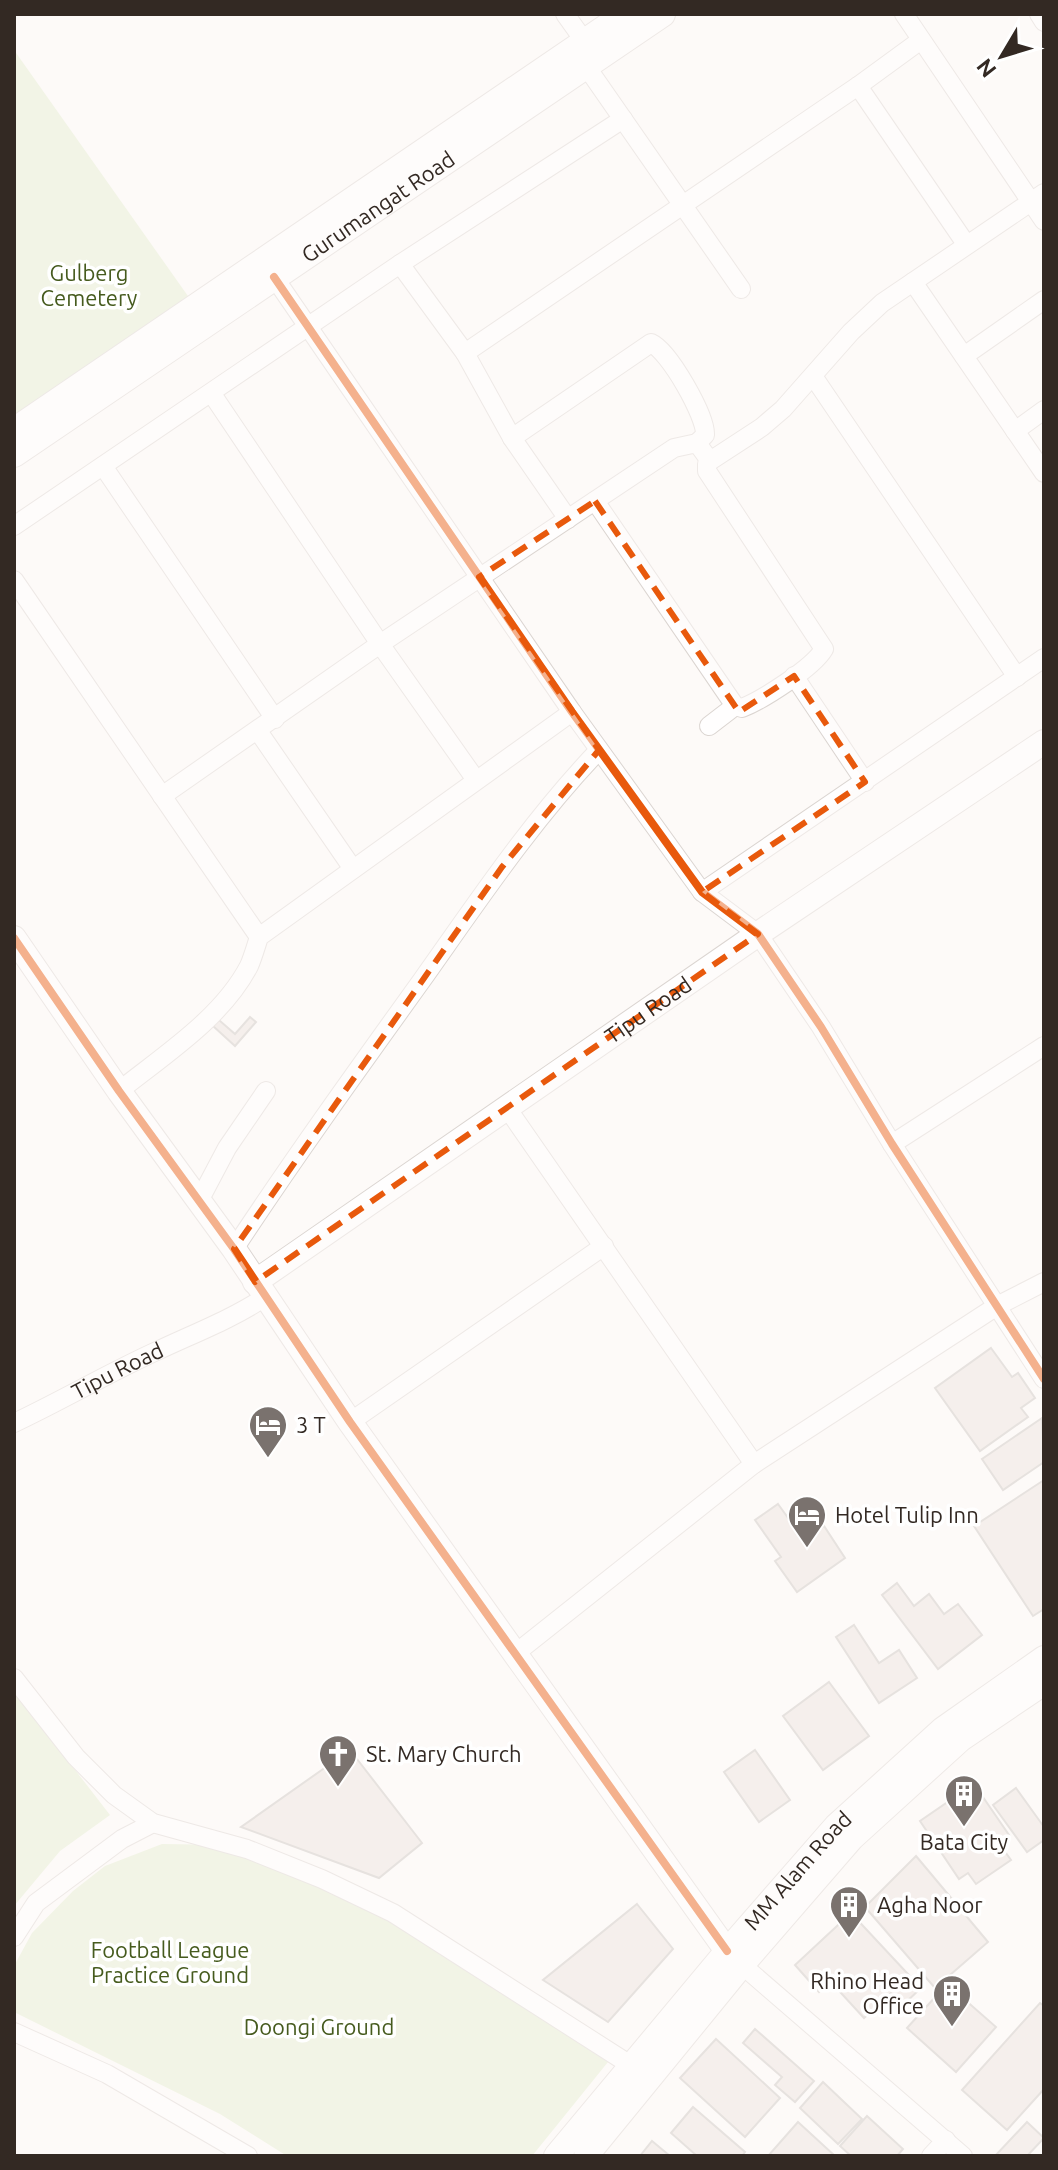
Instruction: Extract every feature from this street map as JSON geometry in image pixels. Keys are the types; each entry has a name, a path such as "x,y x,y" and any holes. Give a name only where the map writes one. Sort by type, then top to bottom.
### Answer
{"main road":[{"name":"Gurumangat Road","path":"14,454 274,277 585,54 626,14"},
{"name":"Gurumangat Road","path":"14,431 585,54 662,14"}],"street":[{"path":"565,14 623,119 741,289"},
{"path":"904,14 1037,198 1044,221"},
{"path":"1039,14 1044,22"},
{"path":"465,353 921,40"},
{"path":"858,86 966,244"},
{"path":"14,526 400,264 623,119"},
{"path":"595,501 735,706 742,708 749,705 794,676 820,656 824,649 707,471 707,464 772,418 798,394 871,313 966,244 1037,198"},
{"path":"400,264 465,353 512,438 568,519"},
{"path":"274,277 572,712 702,892 758,934 821,1027 892,1144 1044,1379"},
{"path":"913,282 1044,473"},
{"path":"964,356 1044,300"},
{"path":"162,796 380,644 674,448 697,443 705,435 705,426 669,362 651,343 512,438"},
{"path":"813,376 1017,677"},
{"path":"212,394 380,644 476,780"},
{"path":"1015,431 1044,410"},
{"path":"697,443 710,461"},
{"path":"103,466 275,719"},
{"path":"14,580 259,937"},
{"path":"702,892 1044,658"},
{"path":"794,676 865,782"},
{"path":"709,726 735,706"},
{"path":"119,1091 227,998 249,966 259,937 572,712"},
{"path":"258,731 353,869"},
{"name":"Tipu Road","path":"14,1423 156,1351 238,1315 260,1290 507,1108 758,934 1044,742"},
{"path":"234,1249 305,1141 502,867 566,785 599,750"},
{"path":"14,938 119,1091 234,1249 350,1422 734,1958 963,2156"},
{"path":"892,1144 1044,1046"},
{"path":"199,1201 227,1148 266,1091"},
{"path":"507,1108 754,1464"},
{"path":"350,1422 604,1246"},
{"path":"516,1653 754,1464 997,1306 1044,1282"},
{"name":"MM Alam Road","path":"586,2156 836,1826 943,1729 1044,1658"},
{"path":"14,1678 76,1757 114,1795 153,1823 247,1849 322,1879 393,1913 632,2066"},
{"name":"MM Alam Road","path":"556,2156 632,2066 852,1838 961,1739 1044,1683"},
{"path":"14,1937 36,1903 122,1839 153,1823"},
{"path":"14,2032 107,2074 248,2156"},
{"path":"931,2156 946,2140"}],"highlighted area":[{"path":"595,501 739,712 794,676 865,782 702,892 758,934 255,1282 234,1249 502,867 599,750 479,577"}],"green space":[{"name":"Gulberg Cemetery","path":"14,50 195,306 14,424"},
{"path":"14,1691 110,1815 60,1851 14,1906"},
{"name":"Doongi Ground","path":"162,1844 230,1845 359,1901 608,2062 532,2156 287,2156 220,2114 14,2012 14,1966 32,1933 73,1891 105,1866"}],"building":[{"path":"250,1017 256,1022 235,1046 213,1026 219,1020 235,1034"},
{"path":"991,1348 1012,1377 1018,1373 1035,1398 1021,1408 1028,1417 980,1451 935,1388"},
{"path":"1042,1418 1044,1462 1003,1490 982,1459"},
{"path":"1044,1480 1044,1609 1033,1616 974,1526"},
{"name":"Hotel Tulip Inn","path":"778,1504 804,1540 824,1526 845,1558 797,1592 775,1561 781,1557 755,1520"},
{"path":"897,1583 914,1606 929,1594 944,1614 958,1604 982,1635 938,1669 882,1595"},
{"path":"854,1625 879,1663 899,1650 917,1678 879,1703 836,1637"},
{"path":"829,1682 869,1736 823,1770 783,1716"},
{"name":"St. Mary Church","path":"350,1750 422,1843 379,1878 241,1827"},
{"path":"755,1750 790,1800 759,1822 724,1772"},
{"name":"Bata City","path":"974,1784 1009,1835 998,1842 1011,1860 976,1884 968,1873 959,1879 920,1821"},
{"path":"1016,1788 1044,1827 1044,1840 1027,1852 993,1805"},
{"path":"916,1856 988,1942 935,1988 865,1907"},
{"path":"637,1904 673,1949 608,2022 543,1980"},
{"name":"Agha Noor","path":"851,1913 921,1988 903,2005 891,1993 864,2018 830,1981 819,1992 795,1965"},
{"name":"Rhino Head Office","path":"947,1984 996,2027 956,2072 907,2028"},
{"path":"1040,2003 1044,2006 1044,2089 1007,2130 962,2090"},
{"path":"755,2029 814,2081 795,2102 775,2085 782,2077 743,2043"},
{"path":"716,2039 780,2098 745,2137 680,2078"},
{"path":"823,2082 862,2119 838,2144 800,2108"},
{"path":"693,2107 745,2152 742,2156 697,2156 671,2133"},
{"path":"867,2116 903,2149 897,2156 851,2156 840,2146"},
{"path":"798,2122 835,2156 768,2156"},
{"path":"1027,2122 1044,2138 1027,2156 995,2156"},
{"path":"652,2141 670,2156 640,2156"}],"cycle path":[{"path":"274,277 572,712 702,892 758,934 821,1027 892,1144 1044,1379"},
{"path":"14,938 119,1091 234,1249 350,1422 727,1951"}],"place":[{"name":"3 T","path":"268,1459"},
{"name":"Hotel Tulip Inn","path":"807,1549"},
{"name":"St. Mary Church","path":"338,1788"},
{"name":"Bata City","path":"964,1828"},
{"name":"Agha Noor","path":"849,1939"},
{"name":"Rhino Head Office","path":"952,2028"}],"park label":[{"name":"Football League Practice Ground","path":"170,1962"}]}
